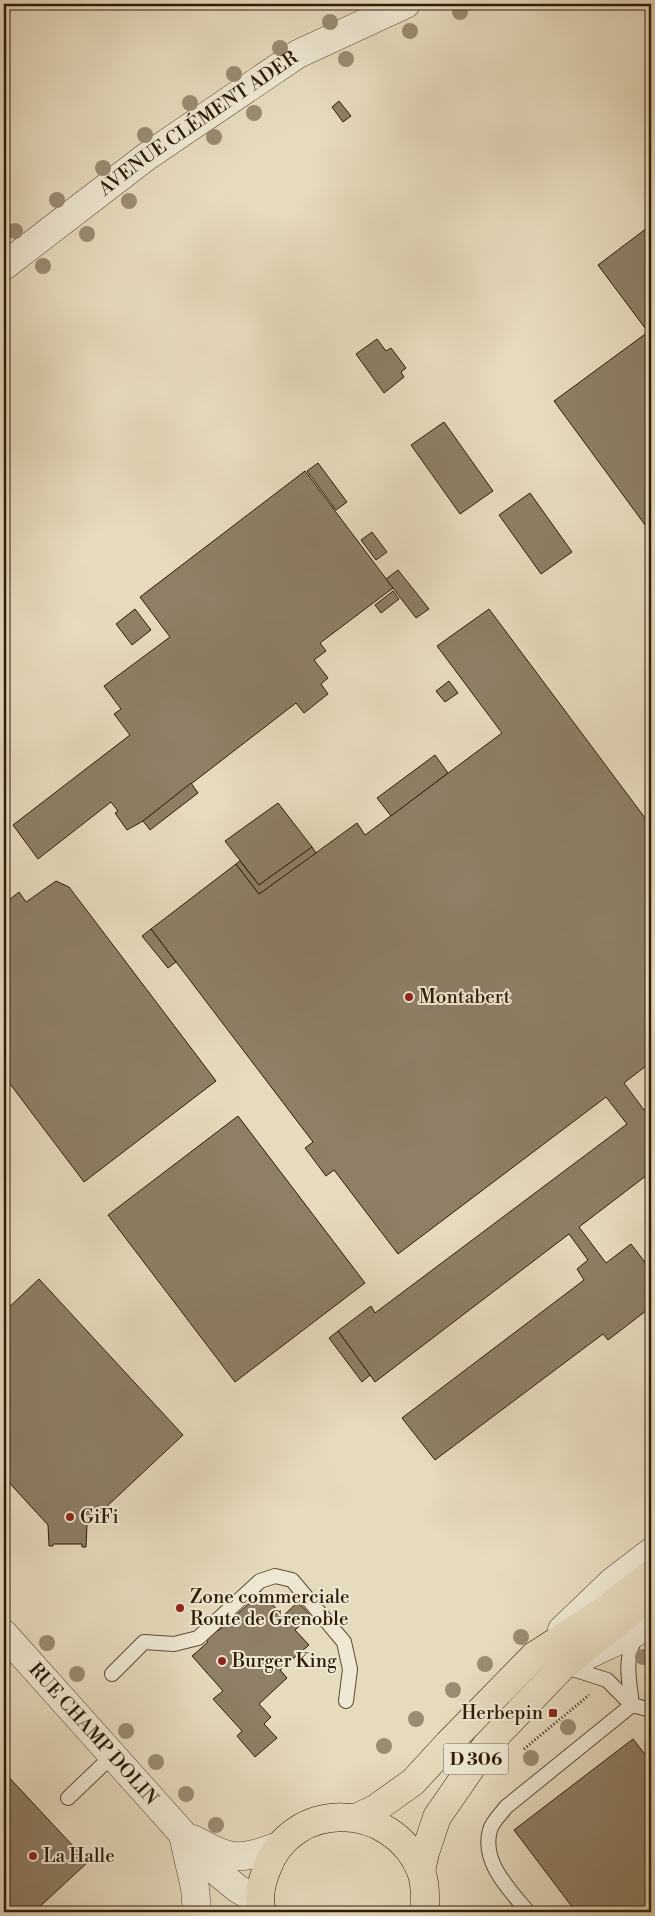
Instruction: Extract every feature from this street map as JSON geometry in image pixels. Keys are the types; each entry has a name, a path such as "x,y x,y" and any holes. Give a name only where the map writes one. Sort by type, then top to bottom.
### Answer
{"main road":[{"name":"D 306","path":"358,1818 375,1809 413,1782 534,1656 605,1610 651,1574"},
{"name":"D 306","path":"421,1871 425,1852 437,1817 486,1746 564,1666 651,1596"},
{"path":"260,1908 262,1882 268,1863 279,1846 295,1832 314,1821 336,1816 358,1818 385,1828 407,1846 421,1871 426,1892 425,1912"}],"street":[{"name":"AVENUE CLÉMENT ADER","path":"4,266 146,157 298,54 406,4"},
{"path":"534,1656 612,1582 651,1552"},
{"path":"564,1666 648,1627"},
{"name":"RUE CHAMP DOLIN","path":"4,1634 222,1877 260,1908"},
{"name":"RUE CHAMP DOLIN","path":"183,1833 220,1853 234,1856 252,1856 279,1846"},
{"name":"RUE CHAMP DOLIN","path":"183,1833 195,1888 197,1912"}],"lane":[{"path":"112,1674 144,1642 174,1644 198,1638 260,1581 275,1576 292,1580 344,1642 350,1669 346,1701"},
{"path":"632,1706 628,1668 630,1646 648,1627"},
{"path":"564,1666 606,1680 632,1706 651,1710"},
{"path":"528,1912 496,1870 488,1847 490,1828 506,1807 632,1706"},
{"path":"68,1798 113,1755"}],"building":[{"path":"339,101 351,116 343,122 332,107"},
{"path":"651,225 651,533 554,401 648,332 598,265"},
{"path":"377,339 386,351 391,348 406,368 401,372 404,377 384,393 356,354"},
{"path":"444,422 493,491 460,514 411,445"},
{"path":"318,463 347,502 336,510 307,471"},
{"path":"305,471 393,588 320,643 326,651 314,660 328,678 321,684 328,694 304,713 296,703 143,821 127,830 115,813 118,811 111,802 38,859 13,825 130,735 114,714 121,709 104,686 170,637 140,597"},
{"path":"530,493 572,552 541,574 499,515"},
{"path":"372,532 387,552 376,560 361,540"},
{"path":"398,570 429,609 416,618 386,579"},
{"path":"393,591 399,599 381,613 375,605"},
{"path":"135,609 151,630 132,645 116,624"},
{"path":"489,609 651,826 651,1062 624,1083 644,1110 651,1104 651,1172 579,1227 606,1263 631,1244 651,1270 651,1307 608,1340 603,1334 435,1460 402,1418 584,1280 577,1269 588,1260 569,1234 375,1382 338,1331 371,1306 375,1313 627,1124 606,1097 398,1254 334,1170 326,1176 305,1148 313,1142 151,929 236,864 259,894 357,823 365,835 502,733 437,646"},
{"path":"449,681 458,693 445,702 436,691"},
{"path":"435,755 448,773 391,816 377,798"},
{"path":"191,783 198,793 150,830 143,821"},
{"path":"278,803 312,847 259,885 225,841"},
{"path":"312,847 316,853 259,894 236,864 240,861 259,885"},
{"path":"56,881 69,887 216,1081 84,1182 4,1076 4,904 19,892 26,902"},
{"path":"151,929 176,962 168,968 142,936"},
{"path":"238,1116 365,1283 235,1382 108,1215"},
{"path":"39,1279 183,1435 87,1525 86,1547 82,1547 82,1544 53,1544 53,1546 49,1546 48,1525 4,1477 4,1312"},
{"path":"338,1331 370,1375 362,1382 329,1338"},
{"path":"259,1590 283,1616 298,1602 311,1616 295,1630 309,1645 280,1670 287,1678 259,1704 271,1717 264,1724 277,1738 255,1757 237,1736 242,1731 213,1699 223,1691 192,1656 208,1642 205,1638 215,1629 218,1631 251,1602 248,1599"},
{"path":"633,1739 651,1762 651,1912 576,1912 514,1830"},
{"path":"4,1772 88,1862 34,1912 4,1912"}],"place":[{"name":"Montabert","path":"409,997"},
{"name":"GiFi","path":"70,1517"},
{"name":"Zone commerciale Route de Grenoble","path":"180,1608"},
{"name":"Burger King","path":"222,1661"},
{"name":"Herbepin","path":"553,1713"},
{"name":"La Halle","path":"33,1856"}]}
